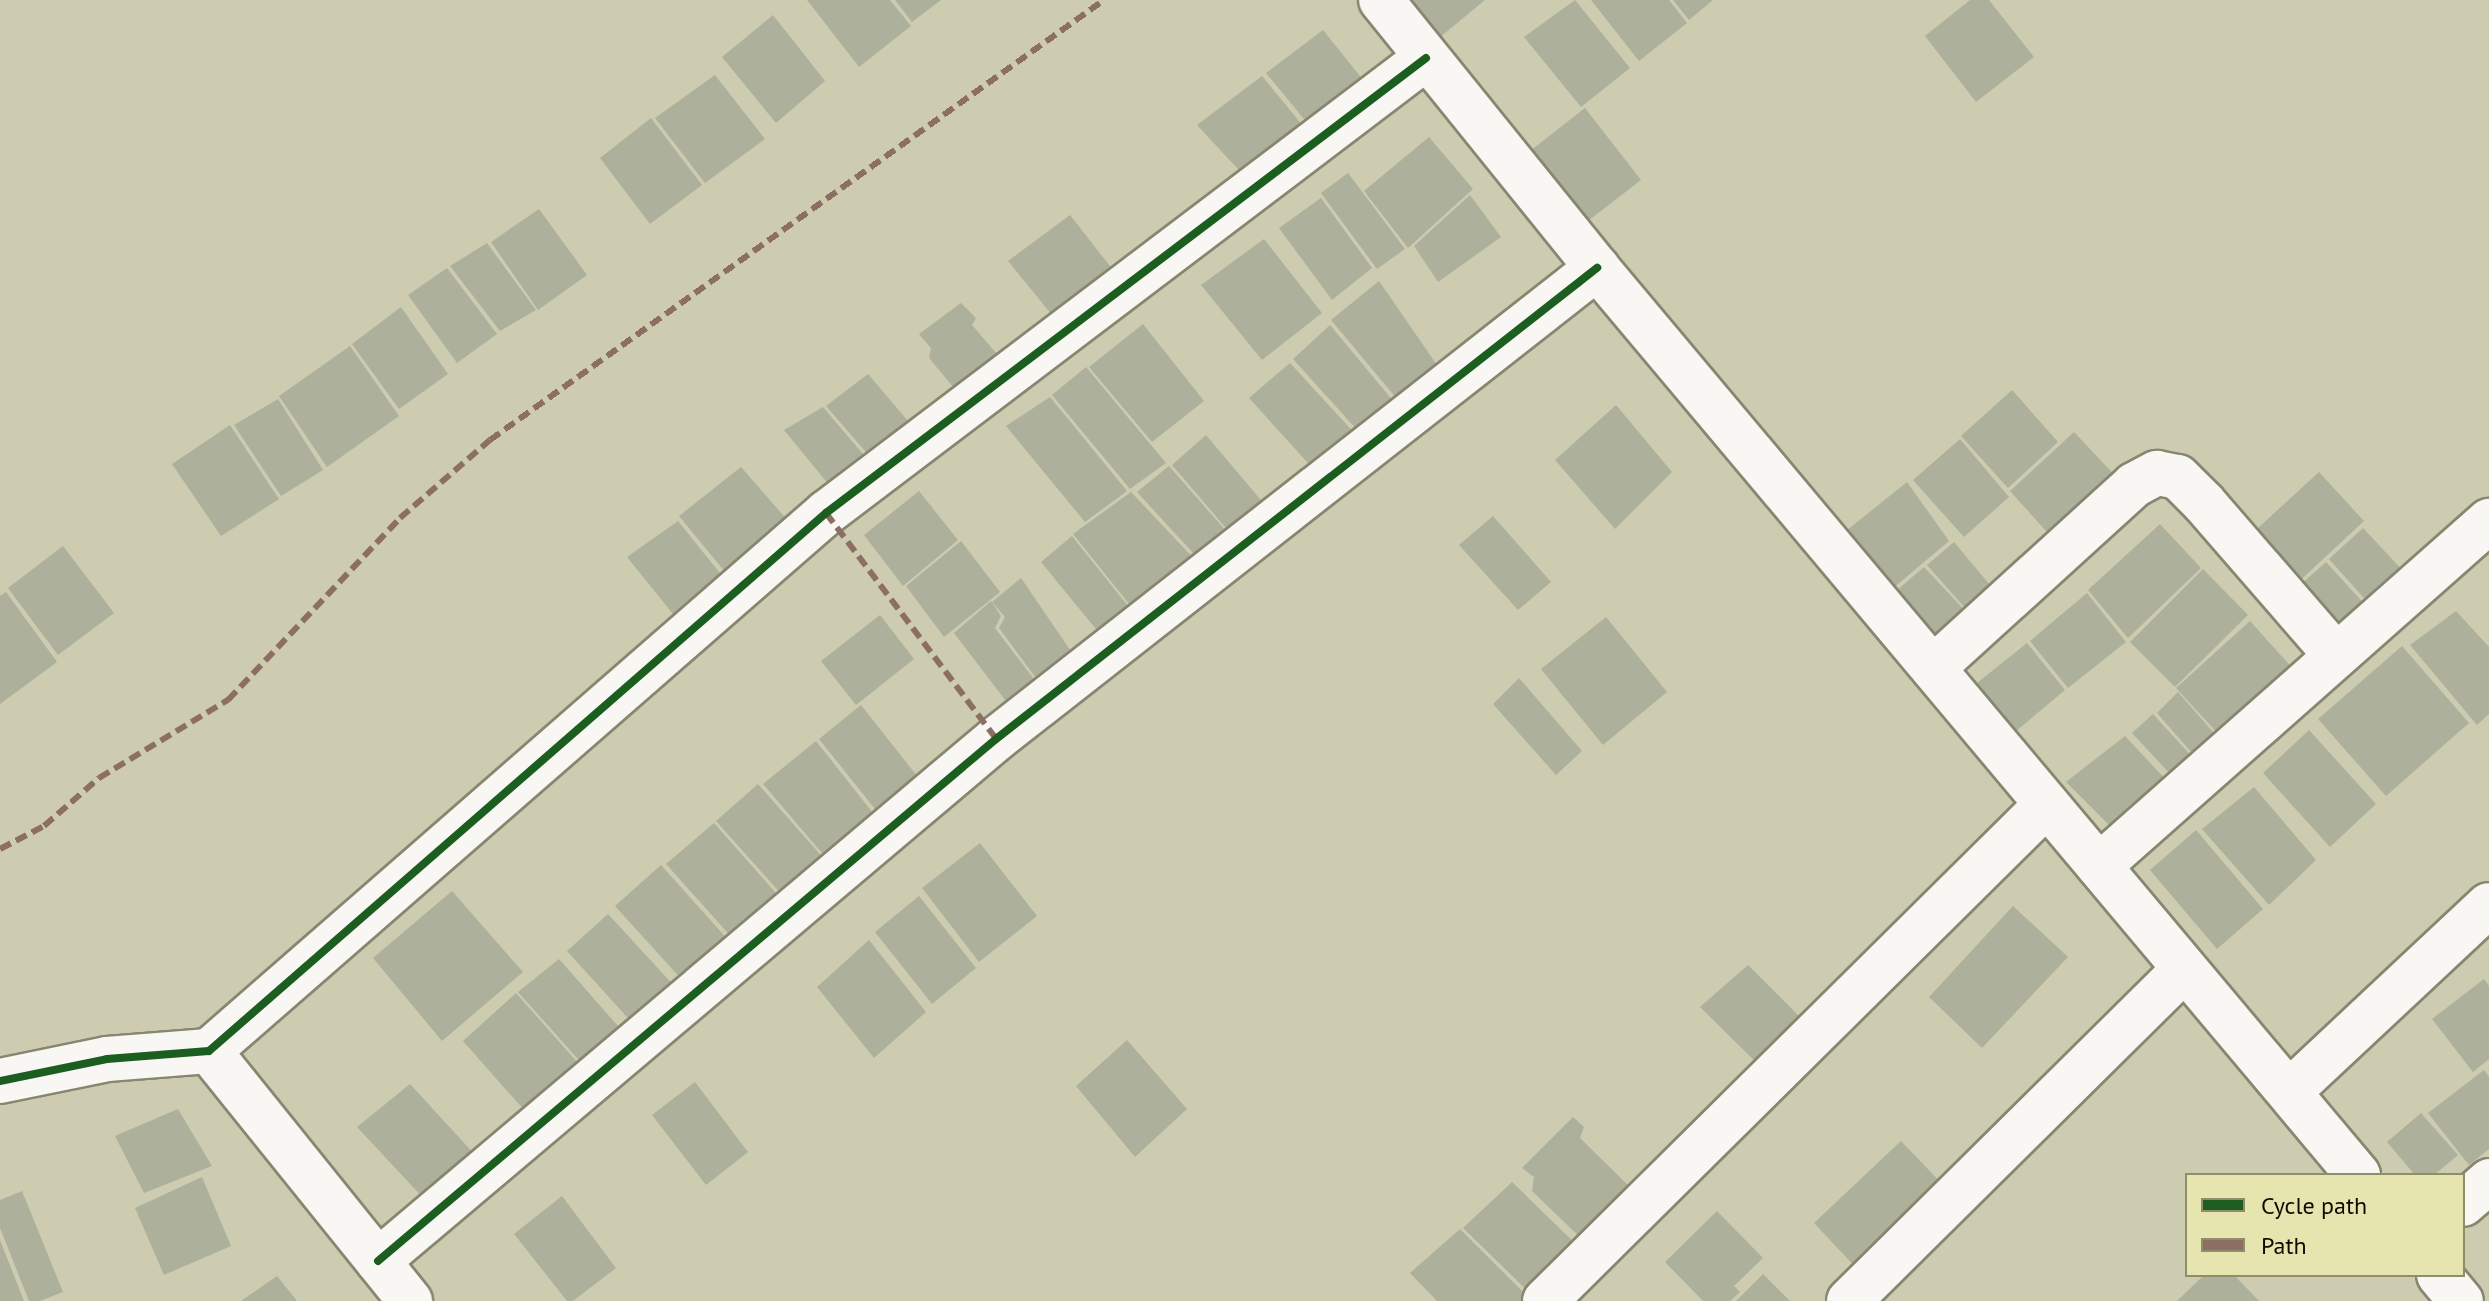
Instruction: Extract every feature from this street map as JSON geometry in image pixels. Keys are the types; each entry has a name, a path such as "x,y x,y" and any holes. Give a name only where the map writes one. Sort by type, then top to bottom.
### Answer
{"street":[{"path":"1381,0 1597,268 2356,1173"},
{"path":"0,1081 107,1059 209,1051 826,513 1426,58"},
{"path":"378,1261 996,739 1597,268"},
{"path":"1933,668 2134,485 2157,473 2178,477 2204,503 2335,654"},
{"path":"2099,866 2335,654 2489,521"},
{"path":"1545,1301 2047,804"},
{"path":"2290,1091 2489,905"},
{"path":"1849,1301 2184,969"},
{"path":"209,1051 410,1301"},
{"path":"2465,1202 2489,1181"},
{"path":"2441,1277 2461,1301"}],"building":[{"path":"807,0 890,0 911,26 859,67"},
{"path":"895,0 941,0 912,22"},
{"path":"1398,0 1485,0 1433,43"},
{"path":"1575,0 1630,68 1581,107 1524,37"},
{"path":"1591,0 1669,0 1687,23 1639,61"},
{"path":"1673,0 1713,0 1689,20"},
{"path":"1970,0 1989,0 2034,57 1976,102 1925,36"},
{"path":"773,15 825,81 776,123 722,57"},
{"path":"1323,30 1368,86 1313,130 1266,73"},
{"path":"715,75 765,139 705,183 655,118"},
{"path":"1262,76 1308,132 1249,181 1197,125"},
{"path":"1585,108 1641,180 1575,231 1520,159"},
{"path":"651,118 702,185 650,224 600,158"},
{"path":"1429,137 1473,189 1408,248 1364,191"},
{"path":"1348,173 1405,249 1377,269 1321,193"},
{"path":"1470,195 1501,237 1438,282 1414,246"},
{"path":"1321,198 1372,268 1332,300 1279,228"},
{"path":"539,209 587,275 538,310 491,242"},
{"path":"1070,215 1113,270 1052,315 1008,261"},
{"path":"1264,239 1322,313 1262,360 1201,285"},
{"path":"487,243 536,310 500,331 450,266"},
{"path":"447,268 497,334 457,363 408,295"},
{"path":"1379,281 1437,365 1397,399 1331,320"},
{"path":"961,303 976,318 972,325 1003,361 959,394 929,358 931,348 919,334"},
{"path":"401,307 448,374 399,409 352,344"},
{"path":"1143,324 1204,401 1152,442 1089,367"},
{"path":"1330,325 1394,402 1359,432 1293,359"},
{"path":"350,346 399,416 327,467 279,396"},
{"path":"1290,363 1358,437 1318,474 1249,398"},
{"path":"1086,367 1166,463 1130,489 1052,395"},
{"path":"868,374 914,428 872,459 826,406"},
{"path":"2012,390 2058,442 2008,488 1961,436"},
{"path":"1050,397 1127,491 1085,522 1006,426"},
{"path":"278,399 323,470 281,496 234,425"},
{"path":"1616,405 1672,472 1615,529 1555,460"},
{"path":"823,407 868,460 830,486 784,430"},
{"path":"230,425 279,499 221,536 172,464"},
{"path":"2074,432 2121,482 2055,541 2010,491"},
{"path":"1206,435 1271,512 1237,541 1172,465"},
{"path":"1960,439 2009,497 1964,537 1913,480"},
{"path":"1169,466 1234,540 1205,566 1137,492"},
{"path":"741,467 789,522 726,573 679,516"},
{"path":"2319,472 2364,521 2292,588 2246,539"},
{"path":"1907,482 1949,541 1885,595 1836,539"},
{"path":"919,491 958,540 903,586 864,535"},
{"path":"1131,492 1199,564 1138,615 1073,534"},
{"path":"1493,516 1551,582 1518,610 1459,545"},
{"path":"678,521 723,577 673,614 627,557"},
{"path":"2160,524 2201,568 2128,638 2088,590"},
{"path":"2363,528 2407,575 2372,607 2329,559"},
{"path":"1072,536 1140,621 1109,645 1041,562"},
{"path":"961,541 1000,592 944,637 906,586"},
{"path":"1954,542 2000,597 1973,617 1927,565"},
{"path":"63,546 114,613 58,655 8,588"},
{"path":"2326,562 2369,609 2333,642 2290,594"},
{"path":"1924,567 1970,616 1933,644 1889,597"},
{"path":"2203,569 2248,615 2175,687 2130,642"},
{"path":"1021,578 1079,663 1044,689 999,628 1005,617 992,602"},
{"path":"6,592 57,662 0,704 0,596"},
{"path":"2087,593 2126,642 2068,688 2030,641"},
{"path":"991,601 1001,616 995,628 1043,691 1015,713 954,633"},
{"path":"2456,611 2489,647 2489,714 2477,725 2410,645"},
{"path":"880,615 914,659 856,705 821,661"},
{"path":"1606,617 1667,692 1603,745 1541,669"},
{"path":"2250,621 2296,672 2223,739 2176,688"},
{"path":"2027,643 2065,690 2016,731 1977,683"},
{"path":"2402,646 2469,723 2386,796 2318,719"},
{"path":"1519,678 1582,751 1556,775 1493,704"},
{"path":"2178,692 2221,741 2200,762 2157,713"},
{"path":"861,705 921,781 879,814 819,739"},
{"path":"2153,714 2194,759 2174,778 2132,733"},
{"path":"2309,730 2376,804 2330,847 2263,773"},
{"path":"2125,736 2170,784 2113,829 2066,782"},
{"path":"816,741 877,818 827,859 763,784"},
{"path":"758,784 825,860 784,897 716,821"},
{"path":"2254,787 2316,860 2269,905 2202,829"},
{"path":"714,823 782,900 735,941 666,864"},
{"path":"2196,830 2263,909 2217,949 2150,870"},
{"path":"980,843 1037,916 979,962 922,888"},
{"path":"661,865 730,942 685,983 615,906"},
{"path":"452,891 523,972 442,1041 373,958"},
{"path":"919,896 976,968 932,1004 875,932"},
{"path":"2013,906 2068,957 1982,1048 1929,997"},
{"path":"608,914 677,989 636,1027 567,951"},
{"path":"869,940 926,1012 874,1058 817,987"},
{"path":"559,959 625,1034 586,1068 518,992"},
{"path":"1748,965 1812,1029 1767,1073 1700,1007"},
{"path":"2484,979 2489,986 2489,1059 2473,1072 2432,1019"},
{"path":"516,993 586,1072 532,1119 463,1041"},
{"path":"1127,1040 1187,1109 1135,1157 1076,1086"},
{"path":"2484,1070 2489,1077 2489,1149 2469,1165 2428,1113"},
{"path":"695,1082 748,1152 706,1185 652,1115"},
{"path":"410,1084 478,1158 426,1201 357,1127"},
{"path":"178,1109 212,1166 144,1193 115,1136"},
{"path":"2421,1113 2458,1155 2436,1173 2413,1173 2387,1142"},
{"path":"1573,1117 1584,1127 1580,1138 1638,1195 1588,1245 1532,1191 1534,1177 1522,1168"},
{"path":"1901,1141 1946,1188 1859,1271 1814,1223"},
{"path":"202,1177 231,1246 164,1275 135,1208"},
{"path":"1512,1182 1584,1252 1536,1299 1463,1228"},
{"path":"22,1191 63,1292 40,1301 29,1301 0,1228 0,1200"},
{"path":"562,1196 616,1268 573,1301 567,1301 514,1234"},
{"path":"1717,1211 1763,1258 1734,1286 1740,1292 1730,1301 1703,1301 1665,1262"},
{"path":"1460,1229 1532,1301 1437,1301 1410,1273"},
{"path":"0,1240 24,1301 0,1301"},
{"path":"1763,1274 1790,1301 1736,1301"},
{"path":"277,1276 297,1301 241,1301"},
{"path":"2202,1277 2236,1277 2259,1301 2177,1301"}],"marked path":[{"path":"0,849 44,826 99,778 228,700 400,518 490,440 1104,0"},
{"path":"826,513 996,739"}],"cycle path":[{"path":"0,1081 107,1059 209,1051 826,513 1426,58"},
{"path":"378,1261 996,739 1597,268"}]}
